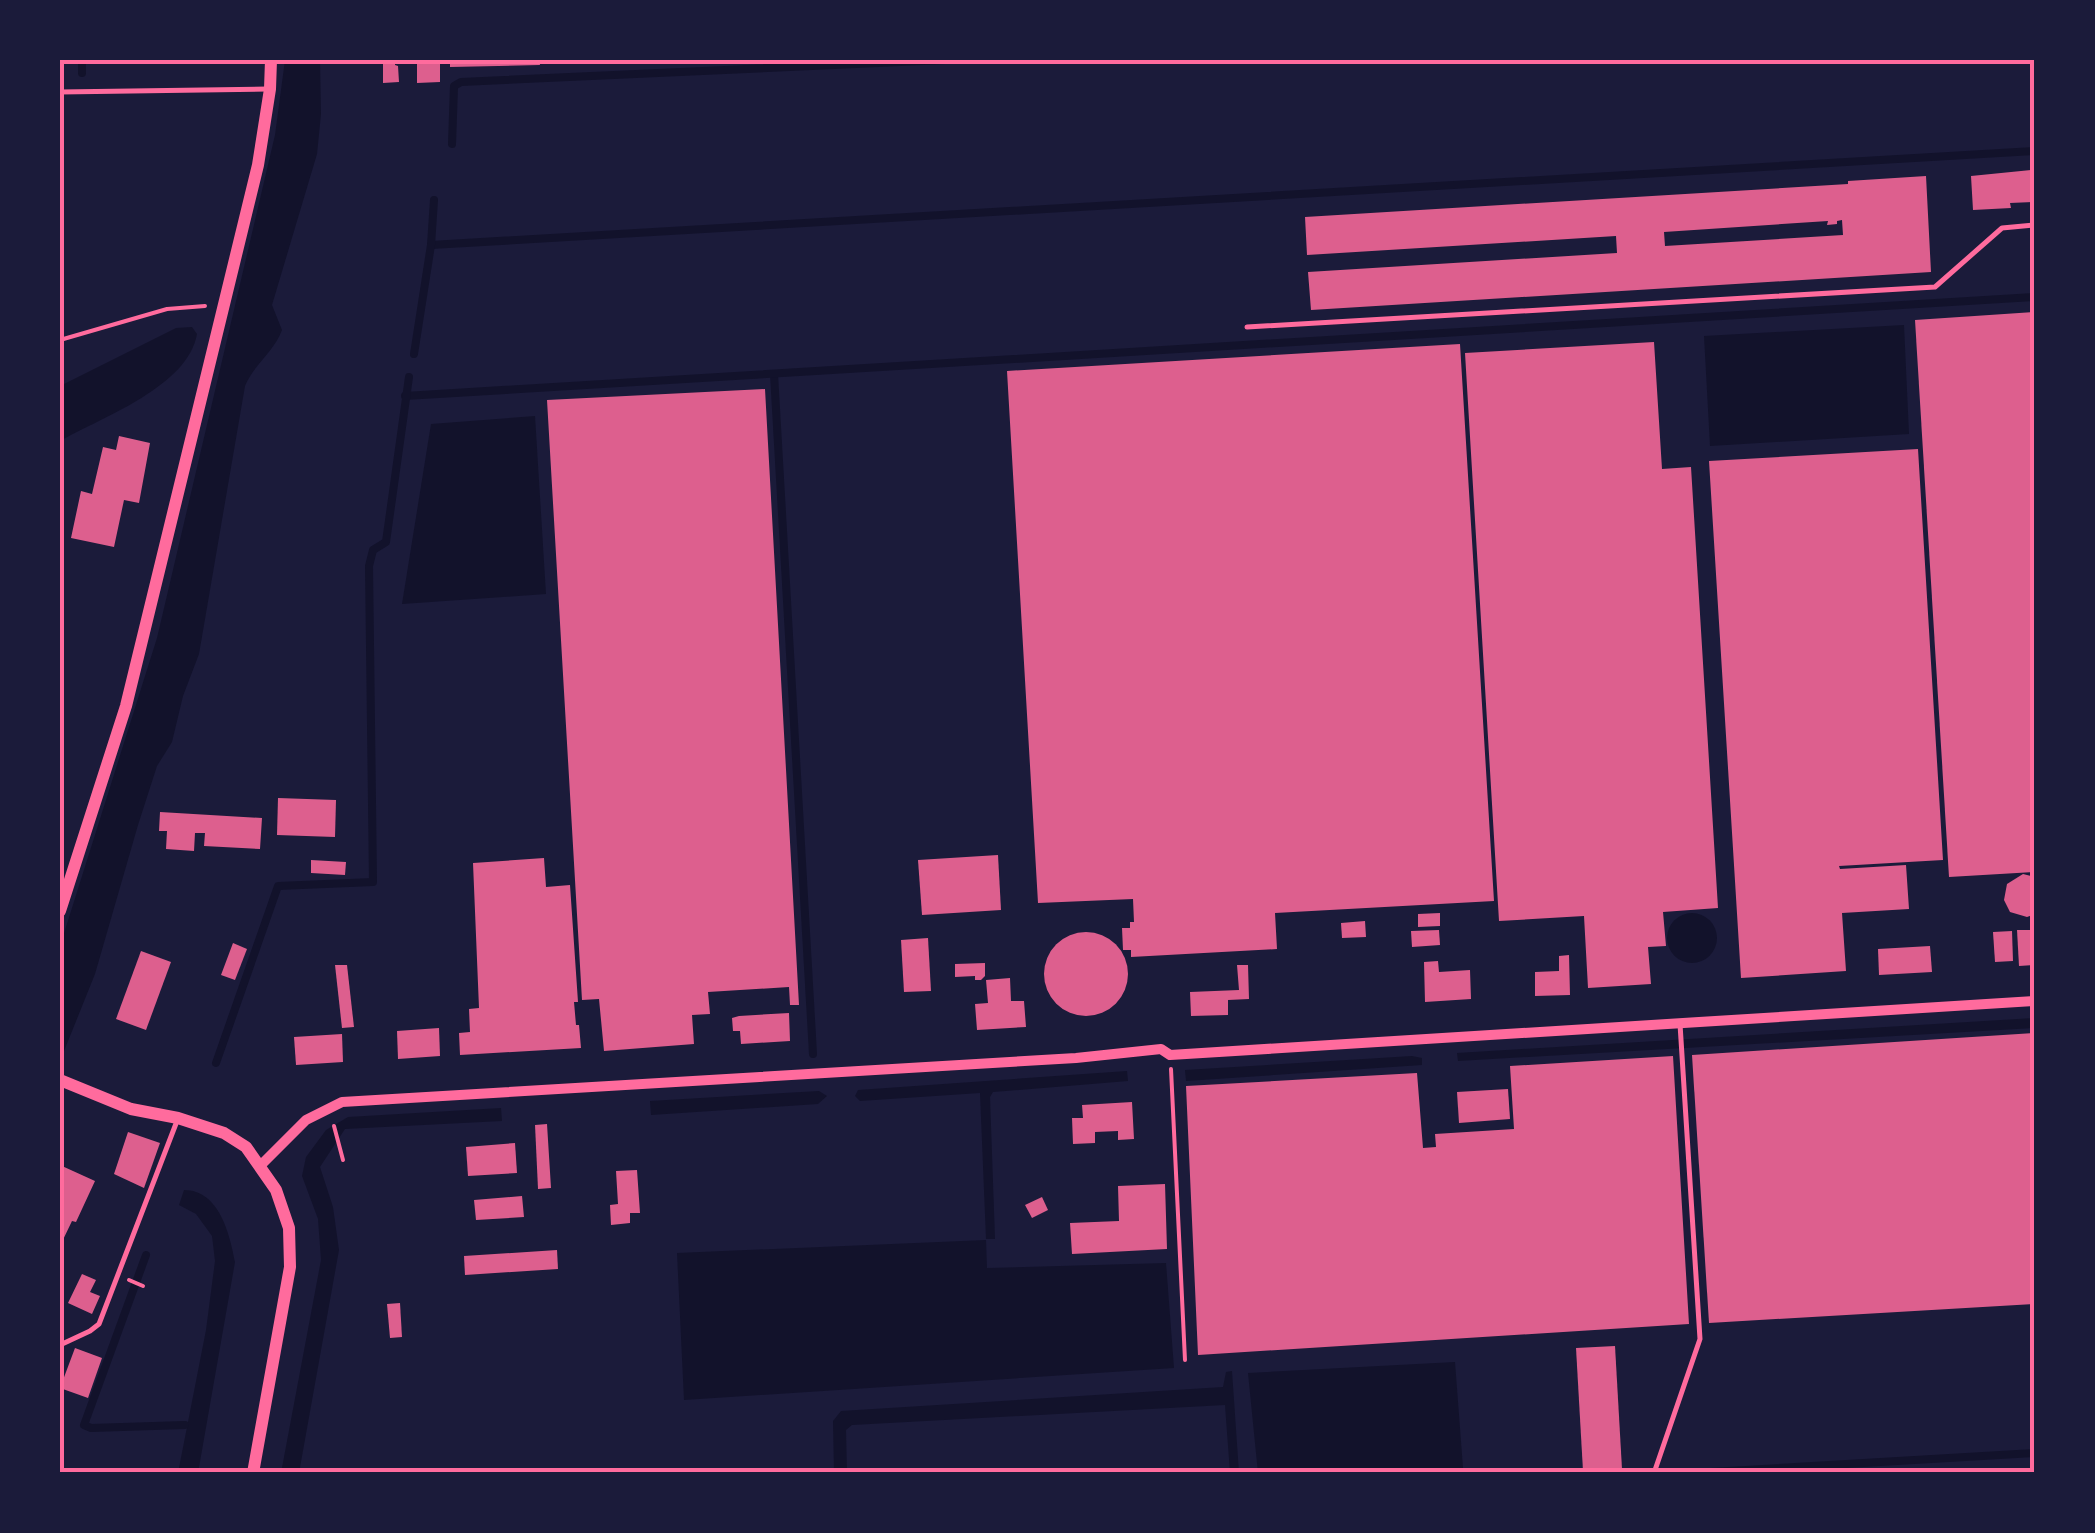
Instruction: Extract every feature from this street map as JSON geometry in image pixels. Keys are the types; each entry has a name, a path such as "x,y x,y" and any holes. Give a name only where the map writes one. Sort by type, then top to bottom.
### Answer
{"street":[{"path":"60,911 126,706 258,165 271,60"},
{"path":"261,1165 306,1120 342,1102 1076,1058 1161,1049 1170,1054 2035,1000"},
{"path":"60,1081 132,1109 224,1132 246,1147 276,1190 289,1228 290,1267 252,1473"}],"lane":[{"path":"60,92 270,89"},
{"path":"1247,328 1935,286 2002,228 2035,226"},
{"path":"1654,1473 1700,1339 1680,1021"},
{"path":"60,1344 90,1332 99,1324 178,1118"}],"path":[{"path":"60,340 166,309 224,300"},
{"path":"1170,1054 1185,1360"},
{"path":"334,1125 343,1160"},
{"path":"127,1280 143,1286"}],"shaded area":[{"path":"285,60 320,60 321,114 317,154 272,305 282,330 245,386 199,654 172,742 157,766 95,974 60,1061 60,946 157,638 275,135"},
{"path":"1904,325 1909,434 1710,446 1704,336"},
{"path":"192,327 197,334 190,353 162,384 60,441 60,386 176,328"},
{"path":"535,416 546,594 402,604 431,424"},
{"path":"1692,913 1710,920 1717,938 1710,956 1692,963 1674,956 1667,938 1674,920"},
{"path":"2035,1018 2035,1028 1458,1061 1457,1053"},
{"path":"1422,1058 1422,1065 1186,1081 1185,1070"},
{"path":"1127,1071 1128,1081 993,1092 990,1097 995,1239 986,1239 980,1093 860,1101 855,1096 858,1090"},
{"path":"819,1091 827,1096 818,1104 651,1115 650,1101"},
{"path":"501,1108 502,1121 345,1129 320,1167 333,1207 339,1250 299,1473 281,1473 321,1260 318,1219 302,1176 306,1157 326,1130 348,1117"},
{"path":"184,1190 206,1197 214,1205 226,1227 235,1262 198,1473 178,1473 215,1261 212,1236 196,1214 179,1205"},
{"path":"986,1240 987,1268 1166,1263 1174,1368 684,1400 677,1253"},
{"path":"1455,1362 1463,1468 1383,1473 1258,1473 1248,1373"},
{"path":"1232,1371 1239,1473 1230,1473 1225,1405 852,1425 846,1430 847,1473 834,1473 833,1421 841,1411 1223,1387 1226,1372"}],"building":[{"path":"383,60 395,60 399,82 383,83"},
{"path":"417,60 440,60 440,82 417,83"},
{"path":"450,60 539,60 540,65 450,67"},
{"path":"2031,170 2033,202 2010,203 2011,208 1973,210 1971,176"},
{"path":"1926,176 1931,272 1311,310 1308,272 1617,253 1616,236 1307,255 1305,217","holes":["1842,220 1843,235 1665,246 1664,232 1828,221 1827,225"]},
{"path":"2035,312 2035,872 1949,877 1915,320"},
{"path":"1654,342 1662,469 1691,467 1718,908 1663,912 1666,946 1648,947 1651,984 1588,988 1584,916 1499,921 1465,353"},
{"path":"1460,344 1494,901 1275,913 1277,949 1131,957 1131,950 1123,950 1122,928 1130,928 1130,922 1134,922 1133,899 1038,903 1007,371"},
{"path":"765,389 799,1005 790,1005 789,987 708,992 710,1014 692,1015 694,1044 604,1051 599,999 582,1000 547,400"},
{"path":"119,436 150,443 139,503 124,500 114,547 71,538 81,491 92,494 103,447 116,450"},
{"path":"1918,449 1943,860 1839,866 1840,869 1906,865 1909,909 1842,913 1846,971 1741,978 1709,461"},
{"path":"278,798 336,800 335,837 277,835"},
{"path":"160,812 262,818 260,849 204,846 205,833 195,833 194,851 166,849 167,831 159,831"},
{"path":"998,855 1001,910 922,915 918,860"},
{"path":"544,858 546,887 570,885 578,1002 574,1002 581,1048 460,1055 459,1033 470,1032 469,1009 479,1008 473,863"},
{"path":"311,860 346,862 345,875 311,873"},
{"path":"2023,874 2035,877 2035,914 2027,917 2010,912 2004,900 2007,884"},
{"path":"1440,913 1440,926 1418,927 1418,914"},
{"path":"1365,921 1366,937 1342,938 1341,923"},
{"path":"1439,930 1440,945 1412,947 1411,931"},
{"path":"2017,930 2035,930 2035,965 2019,966"},
{"path":"2012,931 2013,961 1995,962 1993,932"},
{"path":"1086,932 1102,935 1121,951 1128,974 1125,990 1109,1009 1086,1016 1070,1013 1051,997 1044,974 1047,958 1063,939"},
{"path":"928,938 931,991 904,992 901,940"},
{"path":"233,943 247,949 235,980 221,975"},
{"path":"1930,946 1932,972 1879,975 1878,949"},
{"path":"141,951 171,962 146,1030 116,1019"},
{"path":"1569,955 1570,995 1535,996 1535,972 1559,971 1559,956"},
{"path":"1438,961 1439,972 1470,970 1471,999 1425,1002 1424,962"},
{"path":"985,963 981,980 975,980 975,976 955,977 955,964"},
{"path":"335,965 347,965 354,1027 342,1028"},
{"path":"1237,965 1248,965 1249,999 1228,1000 1228,1015 1191,1016 1190,992 1239,990"},
{"path":"1010,978 1011,1001 1024,1001 1026,1027 977,1030 975,1004 988,1003 986,980"},
{"path":"789,1013 790,1041 741,1044 740,1031 733,1031 732,1018"},
{"path":"439,1028 440,1056 398,1059 397,1031"},
{"path":"2035,1033 2035,1304 1709,1323 1692,1055"},
{"path":"342,1034 343,1062 296,1065 294,1037"},
{"path":"1673,1056 1689,1324 1198,1355 1186,1086 1417,1073 1423,1148 1436,1147 1435,1134 1514,1129 1510,1066"},
{"path":"1508,1089 1510,1119 1459,1123 1457,1092"},
{"path":"1132,1102 1134,1139 1118,1140 1118,1131 1095,1132 1095,1143 1073,1144 1072,1118 1083,1118 1082,1105"},
{"path":"547,1124 551,1188 538,1189 535,1125"},
{"path":"128,1132 160,1143 144,1188 114,1174"},
{"path":"515,1143 517,1173 468,1176 466,1147"},
{"path":"62,1166 95,1181 60,1246"},
{"path":"637,1170 640,1213 630,1213 630,1223 611,1225 610,1205 618,1204 616,1171"},
{"path":"1165,1184 1167,1249 1072,1254 1070,1223 1119,1221 1118,1186"},
{"path":"522,1196 524,1217 476,1220 474,1200"},
{"path":"1042,1197 1048,1210 1032,1218 1025,1205"},
{"path":"557,1250 558,1269 465,1275 464,1256"},
{"path":"82,1274 96,1280 90,1292 100,1296 92,1314 68,1303"},
{"path":"400,1303 402,1337 390,1338 387,1304"},
{"path":"1615,1346 1622,1469 1583,1471 1576,1348"},
{"path":"75,1348 102,1358 88,1398 60,1388"}],"waterway":[{"path":"82,60 82,73"},
{"path":"452,144 454,86 461,82 945,60"},
{"path":"431,245 2035,151"},
{"path":"414,354 434,200"},
{"path":"405,396 2035,297"},
{"path":"774,374 813,1054"},
{"path":"216,1063 278,886 373,882 369,566 373,550 386,542 409,377"},
{"path":"146,1255 84,1425 185,1425"},
{"path":"1694,1473 2035,1453"}]}
